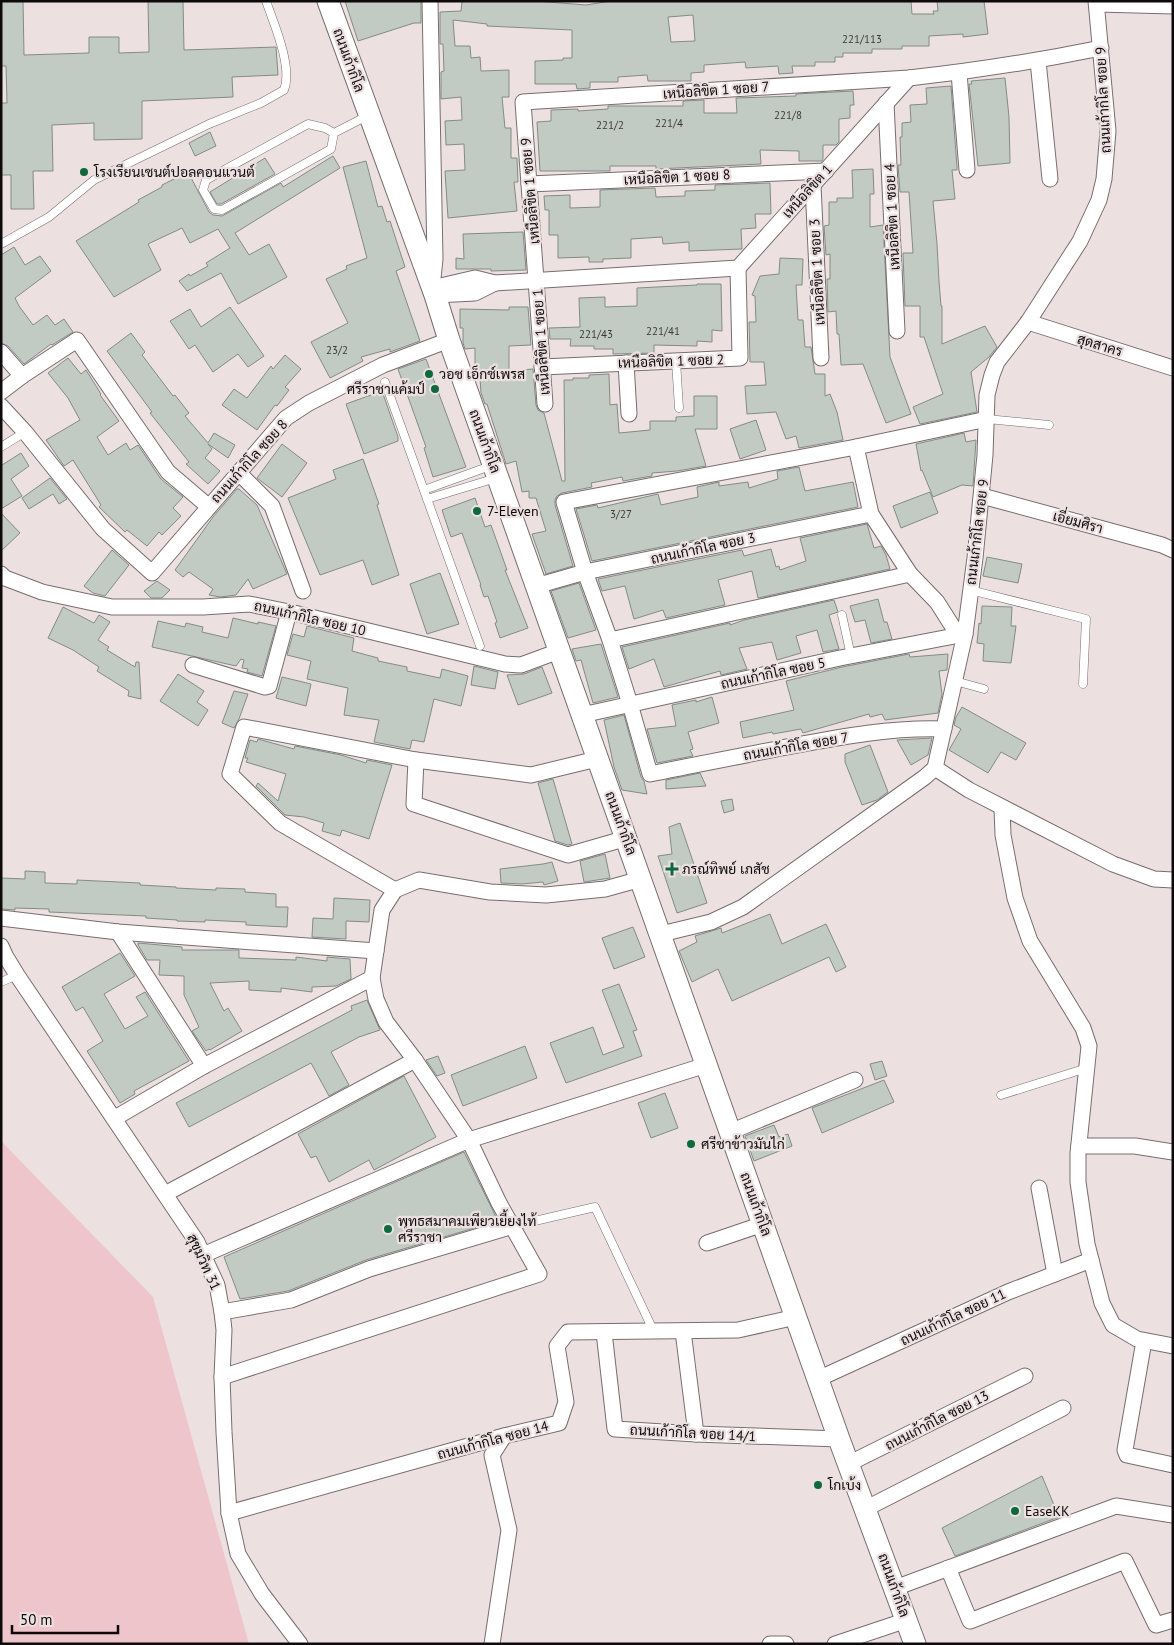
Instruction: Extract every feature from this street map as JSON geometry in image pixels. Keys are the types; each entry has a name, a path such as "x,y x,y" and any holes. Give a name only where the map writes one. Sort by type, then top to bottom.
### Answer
{"main road":[{"name":"ถนนเก้ากิโล","path":"328,1 433,291 848,1464 896,1588 915,1644"}],"street":[{"path":"430,1 435,259 433,291 475,278 495,283 738,268"},
{"path":"1096,3 1173,6"},
{"name":"ถนนเก้ากิโล ซอย 9","path":"935,768 955,681 970,590 982,496 987,395 997,362 1028,322 1080,240 1099,200 1106,160 1108,131 1096,3"},
{"path":"909,78 959,73 1038,61 1101,48"},
{"path":"1038,61 1050,179"},
{"path":"959,73 967,170"},
{"name":"เหนือลิขิต 1 ซอย 7","path":"522,102 909,78"},
{"name":"เหนือลิขิต 1","path":"738,268 909,78"},
{"name":"เหนือลิขิต 1 ซอย 9","path":"522,102 537,280"},
{"name":"เหนือลิขิต 1 ซอย 4","path":"886,103 897,331"},
{"name":"เหนือลิขิต 1 ซอย 8","path":"529,184 826,171"},
{"name":"เหนือลิขิต 1 ซอย 3","path":"813,185 821,358"},
{"name":"เหนือลิขิต 1 ซอย 2","path":"542,367 740,358 738,268"},
{"name":"เหนือลิขิต 1 ซอย 1","path":"537,280 545,404"},
{"name":"สุดสาคร","path":"1028,322 1173,368"},
{"path":"1,392 77,340 168,472 208,507"},
{"name":"ถนนเก้ากิโล ซอย 8","path":"25,432 103,529 152,573 286,418 309,403 383,365 449,340"},
{"path":"1,352 22,376"},
{"path":"626,363 629,414"},
{"path":"1,406 25,432"},
{"path":"630,704 610,640 585,572 564,502 856,447 987,419"},
{"path":"856,447 871,514 910,574 937,602 962,635"},
{"path":"238,472 272,506 303,591"},
{"name":"เอี่ยมศิรา","path":"982,496 1162,545 1173,550"},
{"name":"ถนนเก้ากิโล ซอย 3","path":"536,586 585,572 871,514"},
{"name":"ถนนเก้ากิโล ซอย 10","path":"1,574 5,578 42,592 112,607 249,604 505,664 521,664 559,651"},
{"path":"610,640 910,574"},
{"path":"193,664 268,687 289,612"},
{"name":"ถนนเก้ากิโล ซอย 5","path":"582,715 851,656 962,635"},
{"name":"ถนนเก้ากิโล ซอย 7","path":"630,704 650,774 848,736 916,728 944,729"},
{"path":"395,890 280,823 230,774 244,727 416,760 531,775 597,759"},
{"path":"416,760 414,804 568,855 627,838"},
{"path":"661,934 711,922 743,907 935,768 1002,808 1020,815 1113,864 1154,879 1173,880"},
{"path":"1002,808 1003,835 1015,898 1030,941 1083,1028 1089,1046 1079,1146 1078,1182 1091,1260 1102,1302 1114,1325 1136,1339 1173,1346"},
{"path":"222,1378 539,1274 499,1203 469,1140 415,1060 386,1022 376,999 372,978 382,910 395,890 419,880 490,892 546,895 605,889 641,879"},
{"path":"1,918 118,932 376,951"},
{"path":"118,932 204,1066"},
{"name":"สุขุมวิท 31","path":"3,955 198,1242 217,1285 224,1330 222,1378 229,1513 238,1554 262,1594 300,1644"},
{"path":"115,1118 204,1066 372,978"},
{"path":"166,1194 415,1060"},
{"path":"204,1255 469,1140 706,1065"},
{"path":"730,1132 855,1080"},
{"path":"1079,1146 1135,1146 1173,1152"},
{"path":"1039,1188 1055,1274"},
{"path":"707,1243 763,1224"},
{"path":"222,1312 291,1300 368,1269 513,1226"},
{"name":"ถนนเก้ากิโล ซอย 11","path":"818,1379 1008,1292 1091,1260"},
{"name":"ถนนเก้ากิโล ซอย 14","path":"229,1513 504,1436 559,1423 566,1402 557,1346 568,1332 738,1330 796,1317"},
{"path":"683,1331 696,1434"},
{"name":"ถนนเก้ากิโล ขอย 14/1","path":"604,1332 615,1429 696,1434 839,1438"},
{"path":"1144,1341 1125,1450 1127,1455 1134,1458 1173,1465"},
{"name":"ถนนเก้ากิโล ซอย 13","path":"848,1464 1025,1376"},
{"path":"865,1508 1063,1408"},
{"path":"492,1644 508,1530 492,1455 504,1436"},
{"path":"896,1588 1116,1506 1173,1515"},
{"path":"948,1568 970,1621 1126,1561 1156,1625 1173,1620"},
{"path":"835,1644 907,1620"},
{"path":"770,1644 786,1644"}],"lane":[{"path":"1,244 48,217 94,180 209,124 262,103 284,90 287,76 278,32 266,1"},
{"path":"334,133 369,115"},
{"path":"308,124 326,128 334,133 331,149 222,210 214,209 202,190 206,180 308,124"},
{"path":"676,361 679,408"},
{"path":"385,382 480,646"},
{"path":"987,419 1050,425"},
{"path":"1,447 25,432"},
{"path":"424,490 496,471"},
{"path":"428,499 496,471"},
{"path":"970,590 1086,619 1083,684"},
{"path":"842,615 851,656"},
{"path":"955,681 984,689"},
{"path":"1,982 18,975"},
{"path":"1001,1095 1088,1068"},
{"path":"513,1226 595,1207 654,1332"}],"shaded area":[{"path":"1,1141 153,1297 249,1644 1,1644"}],"building":[{"path":"1,1 23,1 24,55 89,53 89,37 119,37 119,53 149,52 148,1 183,1 184,50 276,47 278,75 232,77 233,97 142,101 142,139 94,140 94,123 52,125 53,171 33,171 34,209 11,209 11,175 1,175 1,103 7,103 6,66 1,66"},
{"path":"345,1 421,1 421,23 414,23 358,41"},
{"path":"462,1 536,1 586,5 611,1 911,1 912,14 934,14 933,11 938,11 937,1 984,1 988,34 963,37 963,34 929,36 929,46 902,46 902,49 872,49 872,53 843,53 843,57 835,57 835,62 815,62 815,66 792,66 793,73 779,74 778,66 746,68 745,62 704,65 704,72 691,73 691,81 648,81 647,75 618,77 618,82 590,82 590,88 577,89 576,84 535,84 535,61 572,58 572,30 487,26 487,24 453,20 455,46 470,46 471,58 480,57 481,71 509,70 509,97 502,97 505,128 511,128 511,158 517,158 518,182 514,182 517,211 448,218 445,171 465,170 464,144 446,145 445,121 462,120 461,97 441,99 441,72 444,71 443,44 440,44 440,12 461,11","holes":["693,15 695,41 671,42 668,17"]},
{"path":"1005,78 1009,117 1010,163 978,166 969,84 972,84 971,81"},
{"path":"951,86 957,167 957,170 952,170 955,199 933,201 942,306 942,344 985,326 997,347 989,357 971,372 977,412 920,424 913,407 943,394 924,337 920,337 920,306 905,306 903,253 913,253 909,192 900,192 898,165 901,165 900,137 902,137 902,123 911,122 910,105 927,104 926,88"},
{"path":"853,91 854,105 850,105 850,118 839,119 839,142 836,145 823,145 822,161 799,161 799,151 760,150 761,164 656,169 656,166 610,166 610,171 540,171 537,122 551,121 551,110 608,109 608,106 683,106 683,101 704,100 704,113 737,113 736,98 796,96 796,94"},
{"path":"210,132 216,146 195,156 189,143"},
{"path":"333,156 340,168 235,233 249,255 269,244 287,277 238,304 221,273 187,291 179,281 189,274 190,276 208,266 206,263 230,248 218,229 190,243 182,228 148,244 161,270 114,297 76,241 139,202 138,200 162,187 162,185 188,172 209,212 213,215 222,216 281,183 283,187"},
{"path":"265,158 275,174 221,204 217,204 210,192"},
{"path":"366,161 378,207 382,206 387,222 390,221 405,267 396,271 420,341 390,352 390,349 361,357 363,361 330,378 311,342 348,323 326,279 347,269 346,266 367,258 343,167"},
{"path":"873,169 874,194 870,194 870,227 883,225 890,357 911,414 886,423 863,364 841,365 836,311 828,312 827,279 830,279 830,254 826,255 824,226 829,225 829,202 837,202 837,198 853,198 852,170"},
{"path":"770,183 771,214 755,214 756,228 741,229 742,249 689,251 689,242 663,244 662,237 631,239 631,258 603,259 603,262 589,262 589,257 558,258 558,235 549,235 549,210 545,210 544,196 570,195 570,208 600,207 600,190 655,188 656,197 685,196 685,191 715,190 715,185"},
{"path":"523,232 526,270 456,269 456,258 464,259 463,234"},
{"path":"14,247 25,265 40,256 51,271 15,298 19,306 33,325 47,315 55,325 64,319 73,332 51,344 24,364 8,346 1,343 1,255"},
{"path":"780,258 803,259 802,285 796,285 798,320 803,320 805,347 811,347 815,374 825,374 825,396 830,394 837,412 843,440 799,448 796,436 786,439 776,412 747,414 745,386 766,385 764,362 750,362 749,322 756,322 755,296 752,295 760,276 779,274"},
{"path":"721,284 722,331 712,330 712,342 697,341 697,346 654,345 654,353 613,354 613,349 594,349 594,346 570,346 571,339 550,339 549,328 580,327 579,298 605,297 605,307 637,306 637,288"},
{"path":"230,307 264,356 248,367 238,354 213,372 195,345 189,349 170,321 190,309 201,327"},
{"path":"509,307 528,307 531,345 509,346 509,371 533,369 536,405 538,410 544,413 562,481 565,481 564,380 589,378 589,375 609,374 610,405 617,404 619,433 650,430 650,421 676,421 676,417 694,416 694,396 717,396 717,429 695,429 706,466 652,473 652,476 623,481 622,477 591,483 592,487 562,493 557,496 555,505 573,566 546,574 532,534 546,531 536,498 529,498 529,491 522,492 516,461 506,464 487,404 485,404 481,393 480,378 475,376 475,348 465,349 463,328 460,328 460,309 509,310"},
{"path":"131,333 145,352 142,355 173,396 175,395 189,413 185,416 208,443 214,433 235,445 228,458 208,444 212,449 205,458 220,471 208,484 186,464 189,462 150,413 152,412 107,351"},
{"path":"285,355 301,369 285,387 289,390 277,406 275,405 257,430 222,405 234,389 247,398 271,366 273,369"},
{"path":"68,358 81,374 86,370 100,395 119,421 97,437 108,455 126,443 130,450 138,445 161,479 183,497 173,508 181,516 162,535 159,532 147,546 127,530 125,532 99,507 101,505 73,460 64,466 46,440 80,420 68,398 48,373"},
{"path":"426,359 466,467 433,477 424,448 426,447 398,369"},
{"path":"382,391 398,441 364,454 346,404"},
{"path":"756,420 766,450 740,459 730,429"},
{"path":"964,433 966,442 976,440 973,486 962,485 933,497 921,471 916,444"},
{"path":"282,444 307,463 282,497 257,478"},
{"path":"21,453 29,466 11,479 22,496 1,509 1,464"},
{"path":"363,459 379,504 377,505 399,575 372,585 363,560 320,575 288,498 336,479 333,470"},
{"path":"799,467 805,491 853,482 858,507 592,561 576,509 597,505 598,508 658,494 661,505 698,497 697,487 719,482 719,486 748,482 749,488 778,479 777,471"},
{"path":"50,478 67,499 59,504 53,494 29,509 22,498"},
{"path":"237,489 257,505 287,574 253,589 248,579 236,595 220,597 209,595 213,589 189,572 183,577 175,570 213,517"},
{"path":"930,492 938,513 901,528 893,506"},
{"path":"475,498 485,527 491,525 507,570 505,570 528,628 500,638 495,623 497,622 488,596 484,597 462,533 451,537 442,510"},
{"path":"1,513 20,533 1,551"},
{"path":"867,524 874,548 881,546 890,569 758,598 752,571 718,580 725,605 666,618 663,610 634,619 625,586 602,591 598,579 742,550 744,556 771,549 776,567 779,566 780,570 806,561 800,538"},
{"path":"112,550 129,565 105,596 93,593 84,586"},
{"path":"987,557 1022,564 1018,583 983,576"},
{"path":"440,573 459,624 427,634 410,584"},
{"path":"157,581 170,590 162,598 151,598 144,591"},
{"path":"579,583 596,630 568,638 551,591"},
{"path":"878,599 884,622 887,622 892,639 871,643 865,620 855,622 850,606"},
{"path":"834,600 838,612 829,615 839,649 823,652 817,630 796,636 801,653 777,660 772,642 739,648 747,669 721,675 720,671 664,687 654,659 629,669 622,647 730,623 730,625 744,620"},
{"path":"982,606 1012,607 1011,626 1016,626 1011,663 983,661 984,644 977,643"},
{"path":"63,607 94,623 99,615 110,622 98,640 109,647 107,650 135,667 136,662 139,662 141,699 128,696 129,691 97,671 99,667 73,650 48,638"},
{"path":"233,618 276,626 262,676 247,672 248,669 242,668 244,660 241,659 236,666 152,647 158,621 185,627 186,623 203,627 202,632 228,638"},
{"path":"307,626 354,638 352,651 378,658 378,661 407,667 407,671 440,678 442,669 468,676 461,706 434,699 424,742 412,740 410,749 374,742 379,720 344,715 348,688 307,679 311,661 287,655 293,634 304,637"},
{"path":"601,644 618,697 593,703 581,660 576,661 572,649"},
{"path":"909,654 910,657 948,654 947,670 939,671 942,694 938,713 885,720 882,714 870,717 869,714 803,733 801,729 743,738 740,722 794,710 786,681 842,667"},
{"path":"474,666 498,672 495,689 471,685"},
{"path":"542,667 552,693 518,705 507,675 524,674"},
{"path":"178,674 204,691 197,702 208,710 198,726 160,701"},
{"path":"282,677 311,684 306,706 276,698"},
{"path":"234,691 248,694 234,728 222,723"},
{"path":"712,697 719,723 688,732 693,749 690,750 693,756 657,763 647,729 676,726 672,705 696,700 696,702"},
{"path":"962,707 1026,743 1016,760 1001,752 988,773 949,750 961,729 954,725"},
{"path":"624,715 647,794 622,790 614,767 604,720"},
{"path":"932,738 928,755 911,765 897,740"},
{"path":"258,739 294,749 295,746 341,755 366,763 367,760 392,765 369,839 342,830 340,836 322,831 324,823 304,817 285,815 256,786 258,783 278,801 286,774 246,762 248,758 245,758 250,740 257,742"},
{"path":"870,745 888,792 877,800 862,805 845,762 845,754"},
{"path":"700,773 706,786 666,789 666,780"},
{"path":"553,779 572,844 568,845 555,841 538,783"},
{"path":"732,799 734,810 724,813 721,801"},
{"path":"680,823 707,903 677,913 658,856 672,854 669,827"},
{"path":"605,854 610,878 584,882 580,861"},
{"path":"552,862 558,881 544,885 543,882 501,883 500,869"},
{"path":"25,871 45,872 45,883 77,884 77,880 140,883 140,885 176,888 245,889 245,892 276,894 276,907 288,907 287,927 246,925 246,922 177,921 146,918 146,916 49,912 49,909 1,909 1,878 25,879"},
{"path":"334,898 370,900 369,922 346,921 346,939 312,937 313,918 333,919"},
{"path":"770,914 782,944 826,924 846,967 836,972 829,957 732,1001 718,969 692,982 679,951 697,942 695,936 721,928 722,933"},
{"path":"633,927 645,957 614,969 602,938"},
{"path":"138,943 182,947 182,950 239,950 239,958 296,960 296,957 327,961 327,957 350,959 351,979 336,986 312,987 312,992 281,988 281,992 249,990 249,981 210,983 224,1011 228,1008 242,1031 206,1051 192,1031 199,1027 184,995 184,976 159,975 160,960 147,960"},
{"path":"120,953 135,976 104,994 125,1029 148,1016 136,997 145,992 189,1061 134,1091 135,1094 120,1103 87,1051 103,1041 83,1007 76,1011 62,987"},
{"path":"619,984 637,1030 633,1031 642,1056 566,1083 550,1043 593,1027 603,1055 624,1047 602,990"},
{"path":"367,1000 380,1030 359,1037 331,1052 349,1085 329,1096 311,1063 189,1127 176,1103 352,1010 351,1006"},
{"path":"525,1046 537,1078 463,1106 451,1075"},
{"path":"438,1056 445,1073 437,1076 426,1060"},
{"path":"882,1061 887,1076 875,1080 870,1064"},
{"path":"404,1076 436,1137 374,1170 369,1160 329,1182 316,1156 311,1158 298,1134"},
{"path":"884,1080 894,1102 822,1133 812,1108"},
{"path":"665,1093 678,1128 651,1138 638,1103"},
{"path":"774,1125 779,1137 788,1134 792,1146 754,1161 745,1136"},
{"name":"พุทธสมาคมเพียวเยี้ยงไท้ ศรีราชา","path":"464,1152 498,1221 366,1260 288,1291 240,1299 224,1257"},
{"name":"EaseKK","path":"1042,1476 1059,1517 955,1556 942,1528"}],"place":[{"name":"โรงเรียนเซนต์ปอลคอนแวนต์","path":"84,172"},
{"name":"วอช เอ็กซ์เพรส","path":"429,374"},
{"name":"ศรีราชาแค้มป์","path":"435,389"},
{"name":"7-Eleven","path":"477,511"},
{"name":"ภรณ์ทิพย์ เภสัช","path":"672,869"},
{"name":"ศรีชาข้าวมันไก่","path":"691,1144"},
{"name":"พุทธสมาคมเพียวเยี้ยงไท้ ศรีราชา","path":"388,1229"},
{"name":"โกเบ้ง","path":"818,1485"},
{"name":"EaseKK","path":"1015,1511"}]}
